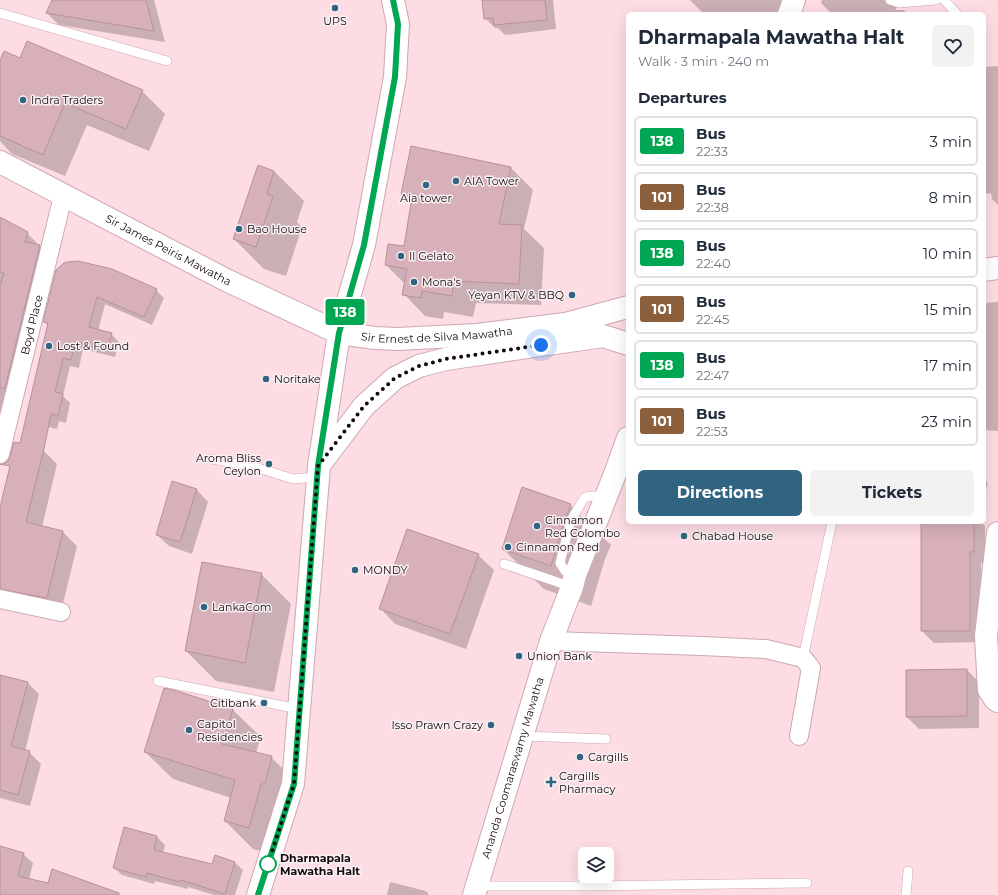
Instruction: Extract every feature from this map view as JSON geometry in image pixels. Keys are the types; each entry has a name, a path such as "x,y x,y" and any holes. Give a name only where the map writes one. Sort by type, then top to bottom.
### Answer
{"main road":[{"path":"258,895 294,784 318,471 339,333 364,245 395,77 398,24 393,0"},
{"path":"790,12 794,0"},
{"name":"Sir James Peiris Mawatha","path":"2,167 63,196 226,280 339,333"},
{"path":"986,270 998,268"},
{"name":"Sir Ernest de Silva Mawatha","path":"339,333 375,338 397,339 477,335 565,324 626,308"},
{"path":"318,471 364,406 395,378 419,366 446,359 603,336 626,343"},
{"name":"Ananda Coomaraswamy Mawatha","path":"476,891 551,641 626,443"},
{"path":"998,533 986,636 989,690 998,701"}],"street":[{"name":"Boyd Place","path":"0,454 63,196"},
{"path":"0,598 61,612"},
{"path":"551,641 766,649 803,658 811,668 800,736"}],"lane":[{"path":"890,0 899,3 936,0"},
{"path":"944,0 955,12"},
{"path":"0,13 167,61"},
{"path":"212,459 252,466 293,479 318,471"},
{"path":"803,658 832,524"},
{"path":"504,564 573,581"},
{"path":"158,681 299,709"},
{"path":"522,736 606,739"},
{"path":"906,895 908,872"},
{"path":"476,891 590,886 806,882"}],"building":[{"path":"52,0 146,0 154,31 46,13"},
{"path":"482,0 545,0 547,20 494,25 493,18 484,19"},
{"path":"27,41 143,90 126,129 65,103 43,155 0,136 0,60 4,51 20,58"},
{"path":"411,146 511,167 499,224 522,225 519,284 454,281 452,296 422,291 421,298 402,295 407,269 385,265 388,244 404,246 412,197 401,194"},
{"path":"258,165 274,171 267,194 273,196 256,247 233,239"},
{"path":"0,217 28,232 25,242 40,245 5,388 0,388 0,286 4,273 0,272"},
{"path":"78,261 112,269 157,289 144,317 97,297 89,327 112,333 107,350 75,342 71,360 63,358 55,392 63,394 58,416 51,414 26,522 63,531 47,598 0,589 0,507 10,466 0,464 8,461 14,442 20,443 48,323 43,322 56,270 64,263"},
{"path":"172,481 197,489 180,542 156,535"},
{"name":"Cinnamon Red Colombo","path":"522,487 571,504 551,566 502,549"},
{"path":"921,524 974,524 974,552 970,552 970,631 921,631"},
{"path":"407,529 479,554 450,634 379,609"},
{"path":"202,562 262,573 245,663 185,651"},
{"path":"967,669 967,716 906,717 906,670"},
{"path":"0,675 28,682 11,746 30,751 18,795 0,790"},
{"name":"Capitol Residencies","path":"164,688 233,709 222,744 272,756 265,784 261,784 249,828 224,821 235,780 144,752"},
{"path":"124,827 157,836 154,850 212,864 215,855 235,862 225,894 181,880 180,882 147,873 146,877 113,868"},
{"path":"0,846 24,853 18,876 48,883 52,869 119,893 119,895 0,895"}],"bus line":[{"name":"138","path":"258,895 294,784 318,466 339,333 364,245 395,77 398,24 393,0"}],"place":[{"name":"UPS","path":"335,8"},
{"name":"Indra Traders","path":"23,100"},
{"name":"AIA Tower","path":"456,181"},
{"name":"Aia tower","path":"426,185"},
{"name":"Bao House","path":"239,229"},
{"name":"Il Gelato","path":"401,256"},
{"name":"Mona's","path":"414,282"},
{"name":"Yeyan KTV & BBQ","path":"572,295"},
{"name":"Lost & Found","path":"49,346"},
{"name":"Noritake","path":"266,379"},
{"name":"Aroma Bliss Ceylon","path":"269,464"},
{"name":"Cinnamon Red Colombo","path":"537,526"},
{"name":"Chabad House","path":"684,536"},
{"name":"Cinnamon Red","path":"508,547"},
{"name":"MONDY","path":"355,570"},
{"name":"LankaCom","path":"204,607"},
{"name":"Union Bank","path":"519,656"},
{"name":"Citibank","path":"264,703"},
{"name":"Isso Prawn Crazy","path":"491,725"},
{"name":"Capitol Residencies","path":"189,730"},
{"name":"Cargills","path":"580,757"},
{"name":"Cargills Pharmacy","path":"551,782"},
{"name":"Dharmapala Mawatha Halt","path":"268,864"}],"route":[{"path":"268,864 294,784 318,466 364,406 395,378 419,366 446,359 541,345"}]}
